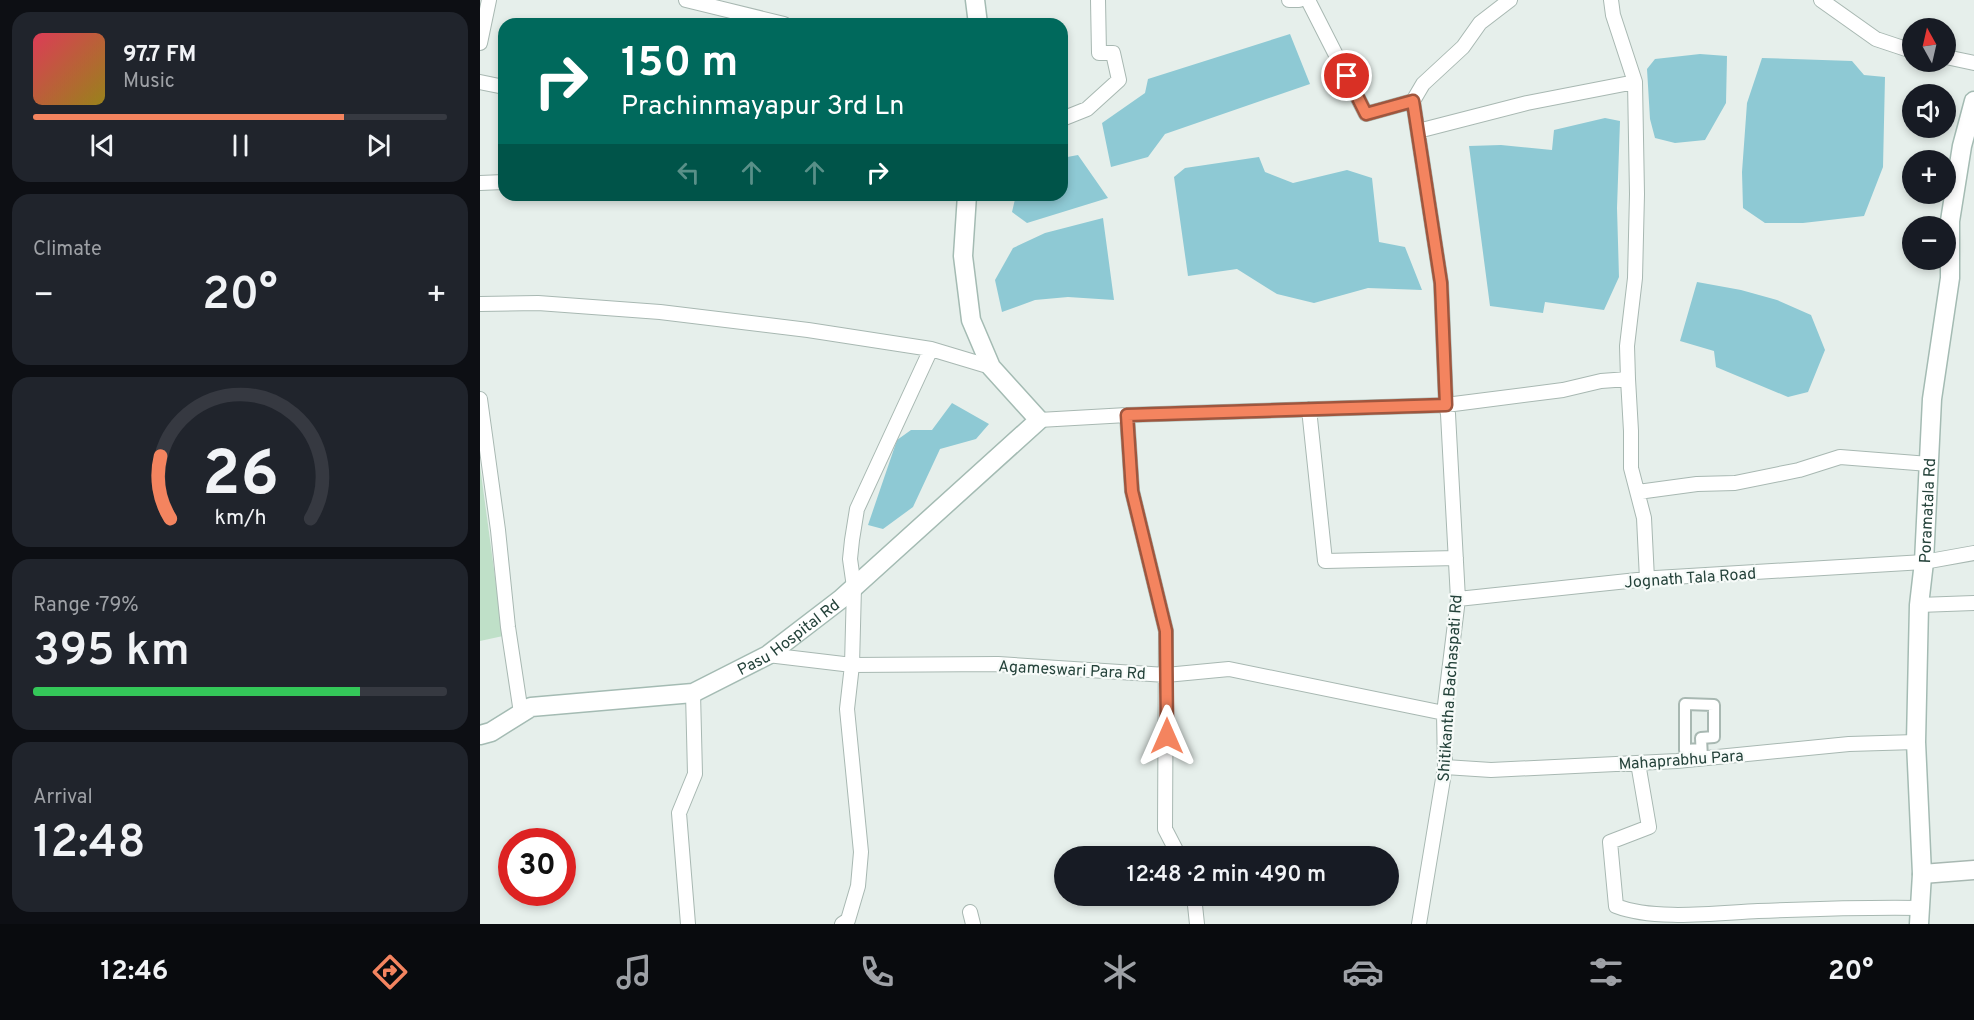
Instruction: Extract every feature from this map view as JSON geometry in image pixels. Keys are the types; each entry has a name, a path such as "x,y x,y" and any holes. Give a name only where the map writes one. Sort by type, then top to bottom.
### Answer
{"main road":[{"path":"975,0 977,18"},
{"name":"Poramatala Rd","path":"1919,916 1922,874 1916,742 1919,605 1924,562 1932,399 1950,278 1950,221 1962,146 1974,101"},
{"path":"967,201 963,256 971,320 991,367 1039,420"},
{"name":"Pasu Hospital Rd","path":"480,735 491,732 531,707 693,693 768,655 854,587 1039,420"},
{"path":"1922,874 1974,870"}],"street":[{"path":"480,43 489,0"},
{"path":"686,0 760,18"},
{"path":"1068,116 1087,109 1119,80 1113,52 1099,53 1098,0"},
{"path":"1289,0 1299,0"},
{"path":"1308,0 1366,114 1413,101 1423,84 1463,47 1480,22 1510,0"},
{"path":"1611,0 1613,15 1635,82 1637,194 1635,278 1627,346 1631,468 1644,518 1647,579"},
{"path":"1821,0 1876,39 1902,48"},
{"path":"1956,59 1974,63"},
{"path":"480,82 498,86"},
{"path":"1418,131 1527,103 1635,82"},
{"name":"Shitikantha Bachaspati Rd","path":"1413,101 1441,283 1458,599 1444,713 1445,767 1419,924"},
{"path":"480,183 498,182"},
{"path":"480,304 538,303 660,312 808,330 931,349 991,367"},
{"path":"842,924 848,920 858,886 861,852 847,709 852,665 854,587 850,559 857,509 931,349"},
{"path":"1039,420 1309,409 1447,410 1563,390 1601,381 1628,379"},
{"path":"480,399 498,530 508,627 521,712"},
{"path":"1309,409 1325,561 1455,558"},
{"path":"1127,415 1132,491 1166,631 1165,829 1174,846"},
{"path":"1638,492 1697,484 1735,483 1799,470 1840,457 1929,464"},
{"name":"Jognath Tala Road","path":"1458,599 1647,579 1924,562 1974,554"},
{"path":"1919,605 1974,603"},
{"name":"Agameswari Para Rd","path":"768,655 852,665 998,664 1167,675 1229,669 1444,713"},
{"path":"688,924 679,813 695,774 693,693"},
{"path":"1685,704 1714,705 1714,737 1701,738 1701,754 1685,750 1685,704"},
{"name":"Mahaprabhu Para","path":"1445,767 1491,770 1638,763 1701,754 1916,742"},
{"path":"1638,763 1649,827 1610,842 1616,906 1676,919 1828,909 1919,916"},
{"path":"1195,906 1197,924"}],"green space":[{"path":"480,466 503,636 480,641"}],"water":[{"path":"1290,34 1310,84 1165,134 1148,157 1111,167 1102,123 1145,93 1148,79"},
{"path":"1700,54 1727,56 1726,103 1705,140 1675,143 1655,138 1650,119 1647,69 1655,59"},
{"path":"1762,58 1852,61 1864,75 1885,77 1883,167 1864,216 1803,223 1765,223 1743,208 1742,172 1747,103"},
{"path":"1605,118 1620,121 1617,208 1619,277 1604,310 1545,302 1543,313 1490,306 1469,146 1501,145 1552,150 1554,130"},
{"path":"1078,155 1108,198 1027,223 1012,212 1015,201 1068,201 1068,157"},
{"path":"1259,157 1265,172 1293,183 1347,170 1372,178 1379,242 1405,247 1422,290 1368,288 1314,303 1277,294 1237,269 1188,276 1174,177 1185,168"},
{"path":"1103,218 1114,300 1068,297 1035,300 1002,312 995,280 1013,248 1045,233"},
{"path":"1697,282 1741,290 1777,300 1811,315 1825,350 1808,392 1788,397 1716,367 1714,351 1680,341"},
{"path":"952,403 989,424 976,439 940,449 913,507 883,529 868,525 897,440 911,430 932,430"}],"route":[{"path":"1167,736 1166,631 1132,491 1127,415 1446,405 1441,283 1413,101 1366,114 1347,76"}]}
